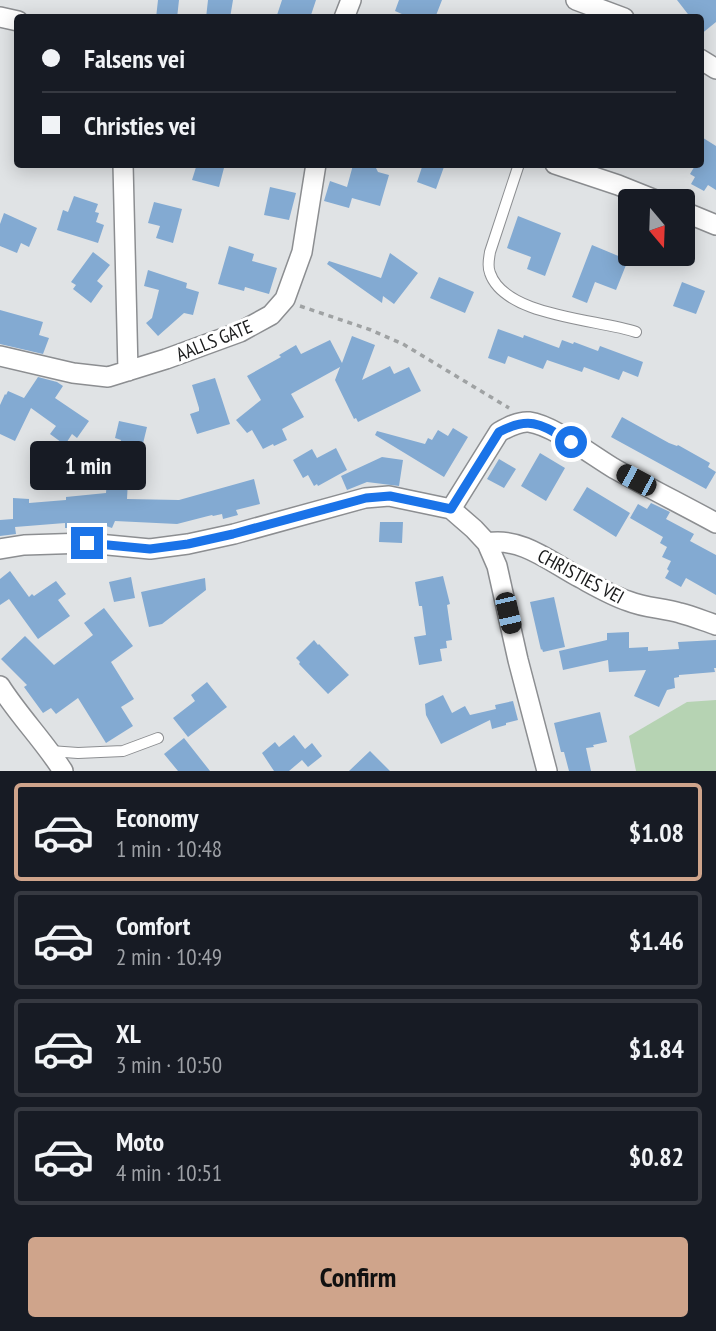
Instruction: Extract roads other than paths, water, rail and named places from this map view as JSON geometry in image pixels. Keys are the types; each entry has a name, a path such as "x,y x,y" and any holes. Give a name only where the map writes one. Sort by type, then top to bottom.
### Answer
{"street":[{"path":"576,0 613,14"},
{"path":"123,168 128,371"},
{"name":"AALLS GATE","path":"0,356 73,373 108,377 240,332 271,315 285,299 302,252 315,168"},
{"path":"567,168 628,189"},
{"path":"695,216 716,225"},
{"path":"451,509 499,432 523,422 549,429 716,523"},
{"path":"0,549 24,545 87,543 150,549 188,544 366,498 390,496 451,509 486,543 497,566 547,771"},
{"name":"CHRISTIES VEI","path":"486,543 511,543 529,549 628,601 654,609 680,612 716,625"},
{"path":"0,685 63,771"}],"lane":[{"path":"518,168 490,252 488,267 494,283 500,290 536,310 620,326 636,332"},
{"path":"50,751 123,751 158,738"}]}
